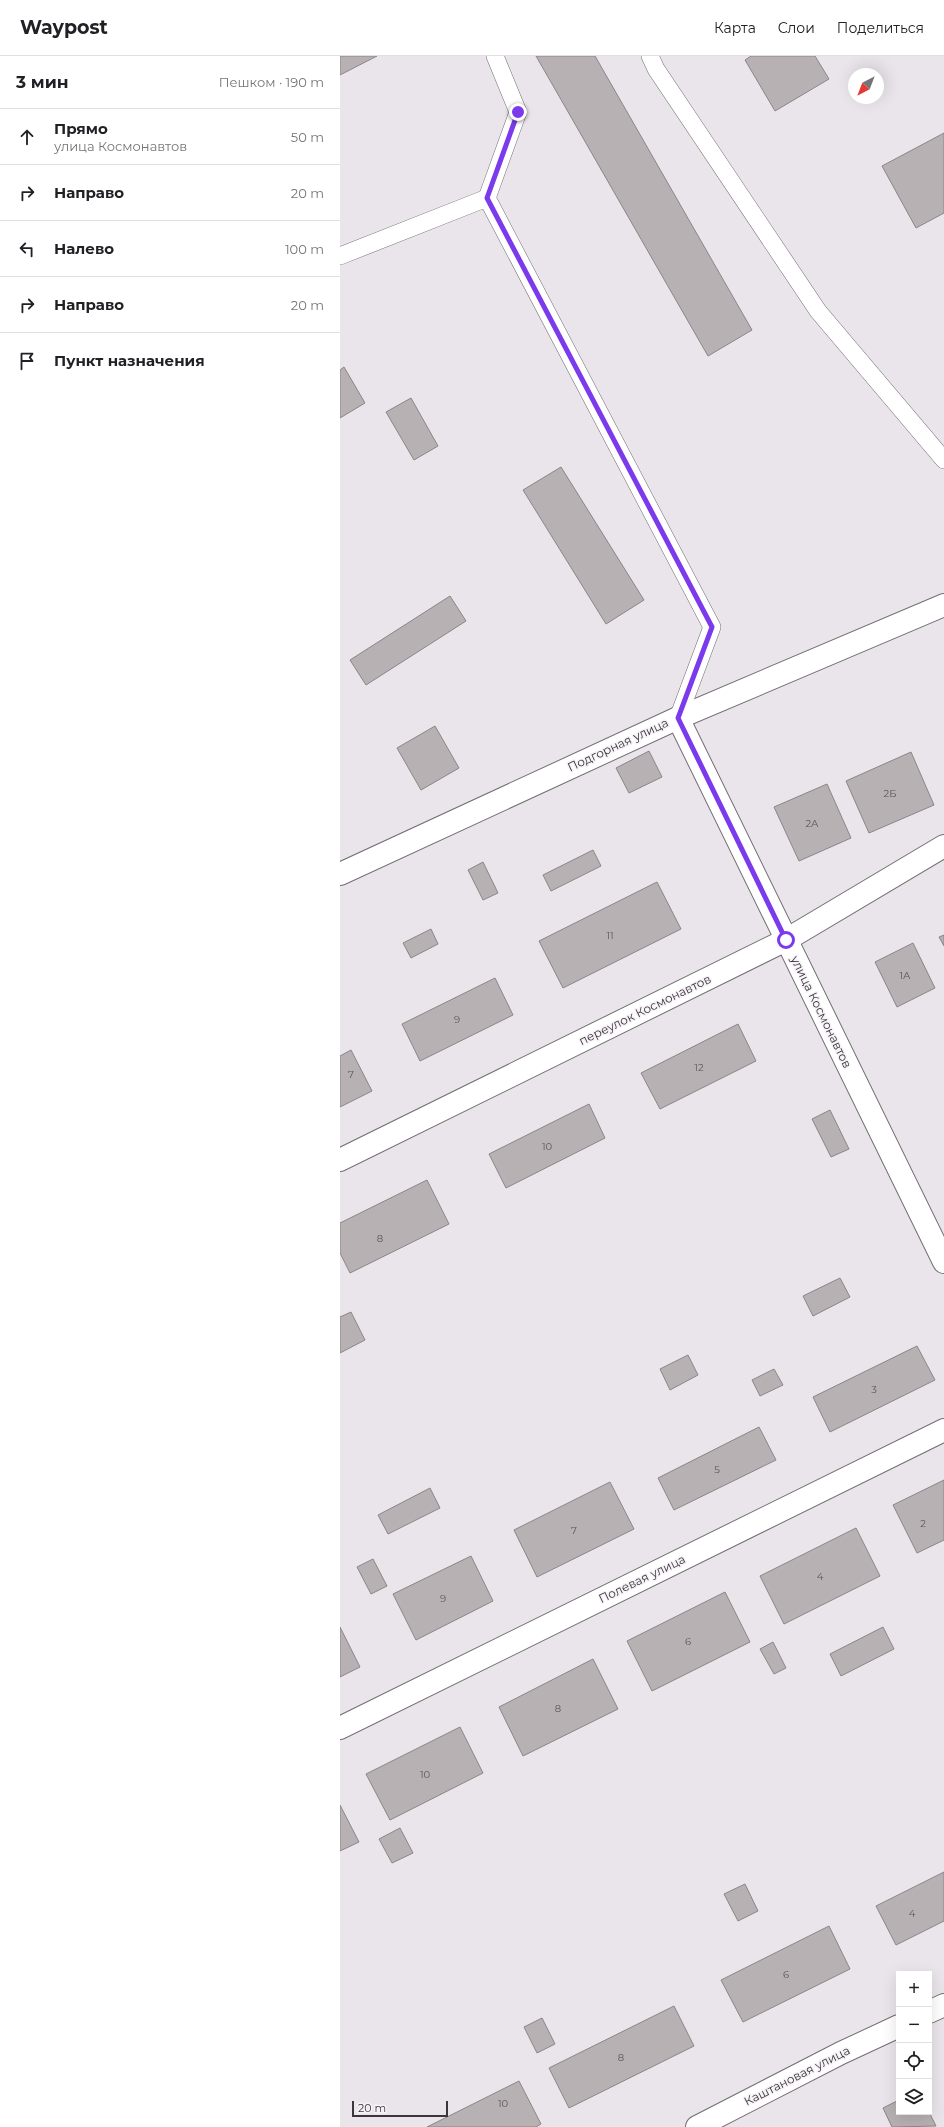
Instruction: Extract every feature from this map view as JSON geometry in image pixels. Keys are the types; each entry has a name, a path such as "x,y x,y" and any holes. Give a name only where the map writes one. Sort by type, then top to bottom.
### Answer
{"street":[{"name":"Подгорная улица","path":"340,874 678,718 944,605"},
{"name":"улица Космонавтов","path":"678,718 944,1262"},
{"name":"переулок Космонавтов","path":"340,1160 786,940 944,846"},
{"name":"Полевая улица","path":"340,1728 944,1430"},
{"path":"932,2011 944,2005"},
{"name":"Каштановая улица","path":"697,2127 841,2053 896,2027"}],"lane":[{"path":"495,56 518,112 487,198 712,627 678,718"},
{"path":"650,56 656,69 818,311 944,460"},
{"path":"340,256 487,198"}],"building":[{"path":"340,56 377,56 340,75"},
{"path":"536,56 595,56 752,330 708,356"},
{"path":"751,56 815,56 829,79 775,111 745,60"},
{"path":"944,133 944,213 916,228 882,166"},
{"path":"344,367 365,403 340,418 340,370"},
{"path":"411,398 438,446 414,460 386,412"},
{"path":"561,467 644,600 606,624 523,490"},
{"path":"450,596 466,621 366,685 350,660"},
{"path":"435,726 459,768 421,790 397,748"},
{"path":"649,751 662,777 629,793 616,768"},
{"path":"911,752 934,805 869,833 846,781"},
{"path":"827,784 851,838 799,861 774,807"},
{"path":"593,850 601,866 551,891 543,875"},
{"path":"483,862 498,893 483,900 468,870"},
{"path":"657,882 681,929 563,988 539,941"},
{"path":"431,929 438,944 411,958 403,943"},
{"path":"944,935 944,946 939,937"},
{"path":"913,943 935,988 897,1007 875,962"},
{"path":"495,978 513,1015 420,1061 402,1024"},
{"path":"738,1024 756,1061 660,1109 641,1073"},
{"path":"351,1050 372,1091 340,1107 340,1056"},
{"path":"589,1104 605,1138 506,1188 489,1154"},
{"path":"830,1110 849,1149 831,1157 812,1119"},
{"path":"427,1180 449,1224 350,1273 340,1253 340,1223"},
{"path":"840,1278 850,1297 813,1316 803,1296"},
{"path":"351,1312 365,1340 340,1353 340,1317"},
{"path":"917,1346 935,1380 830,1432 813,1397"},
{"path":"688,1355 698,1375 670,1390 660,1369"},
{"path":"774,1369 783,1385 760,1396 752,1380"},
{"path":"759,1427 776,1460 674,1510 658,1478"},
{"path":"944,1480 944,1540 917,1553 893,1505"},
{"path":"610,1482 634,1529 537,1577 514,1530"},
{"path":"430,1488 440,1508 388,1534 378,1515"},
{"path":"856,1528 880,1576 784,1624 760,1576"},
{"path":"471,1556 493,1601 416,1640 393,1594"},
{"path":"373,1559 387,1586 371,1594 357,1567"},
{"path":"725,1592 750,1642 652,1691 627,1641"},
{"path":"340,1627 360,1667 340,1677"},
{"path":"883,1627 894,1649 841,1676 830,1654"},
{"path":"773,1642 786,1668 774,1674 760,1649"},
{"path":"593,1659 618,1709 523,1756 499,1707"},
{"path":"460,1727 483,1773 390,1820 366,1774"},
{"path":"340,1805 359,1842 340,1851"},
{"path":"400,1828 413,1853 392,1863 379,1839"},
{"path":"944,1872 944,1921 896,1945 876,1906"},
{"path":"745,1884 758,1911 738,1921 724,1894"},
{"path":"829,1926 850,1969 743,2022 721,1980"},
{"path":"674,2006 694,2046 569,2108 549,2068"},
{"path":"542,2018 555,2044 537,2053 524,2027"},
{"path":"519,2081 541,2124 536,2127 427,2127"},
{"path":"896,2102 896,2115 930,2115 936,2126 892,2127 883,2108"}],"route":[{"path":"518,112 487,198 712,627 678,718 786,940"}]}
